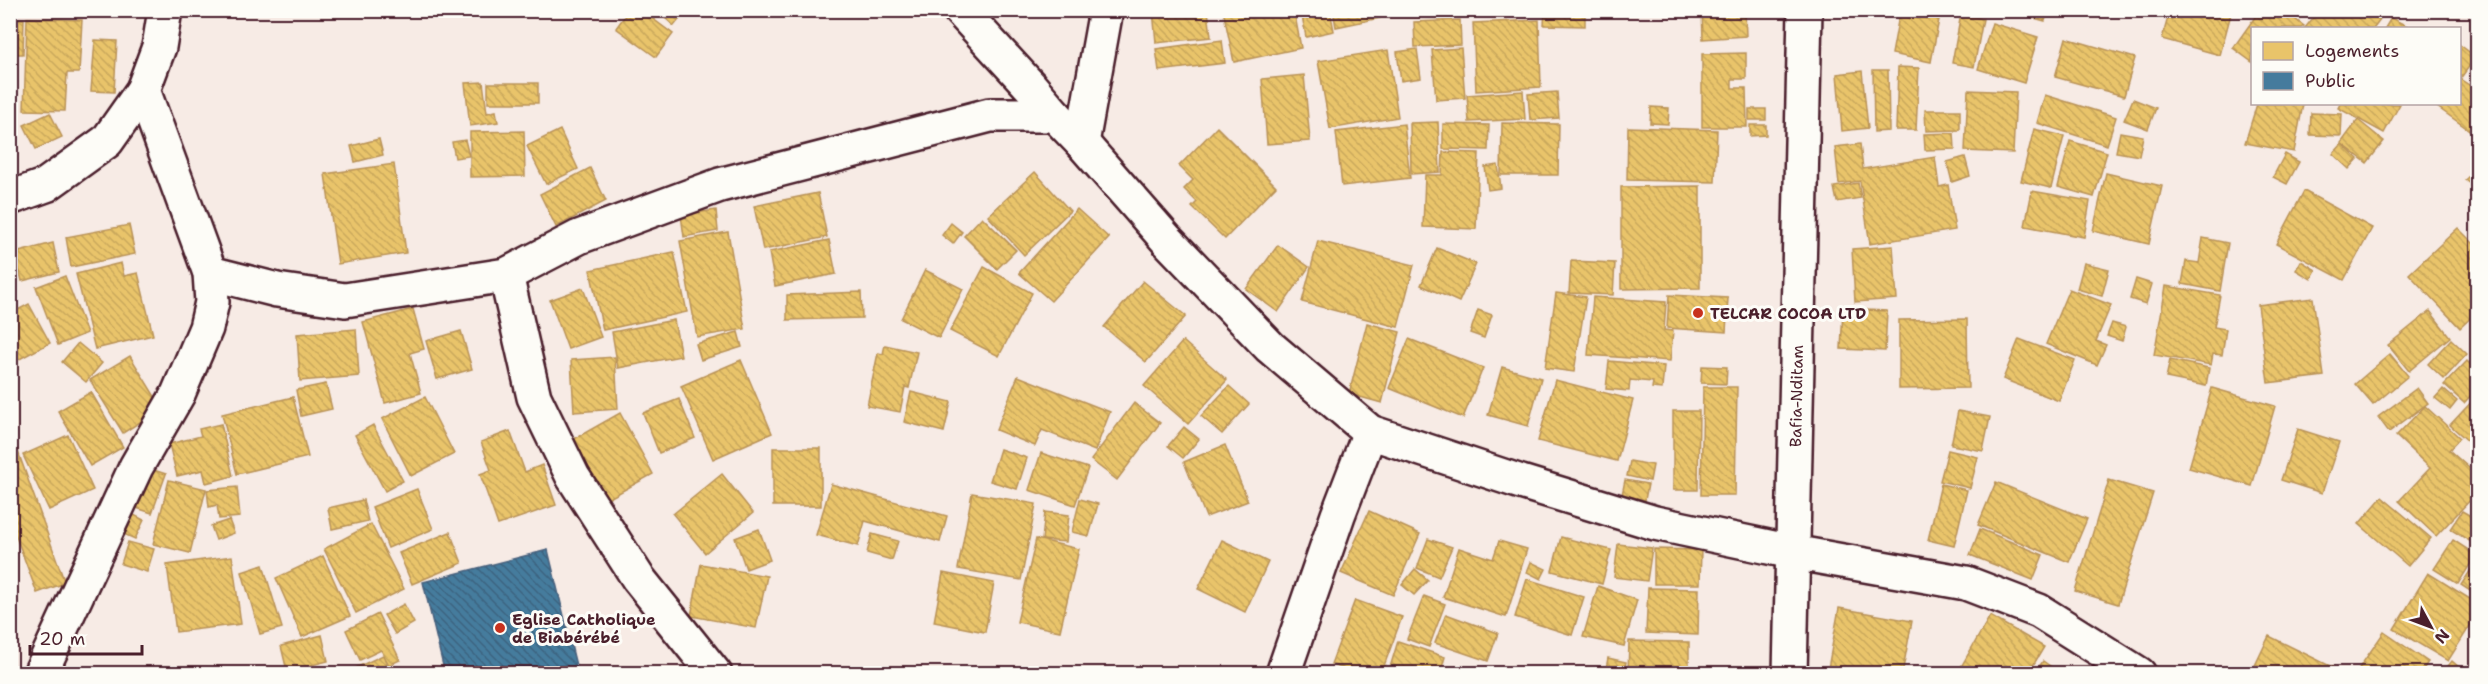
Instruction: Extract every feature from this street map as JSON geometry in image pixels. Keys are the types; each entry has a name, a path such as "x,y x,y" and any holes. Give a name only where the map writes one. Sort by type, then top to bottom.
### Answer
{"street":[{"path":"10,198 46,185 107,141 143,90 159,47 165,10"},
{"path":"960,10 1167,240 1270,347 1370,432 1655,523 1792,552 1966,583 2039,611 2139,674"},
{"path":"1082,143 1106,10"},
{"name":"Bafia-Nditam","path":"1790,674 1805,10"},
{"path":"40,674 136,467 183,383 206,328 212,302 210,273 143,90"},
{"path":"210,273 277,290 345,300 506,275 579,237 720,185 990,115 1054,115"},
{"path":"506,275 534,397 573,477 638,578 715,674"},
{"path":"1283,674 1338,515 1370,432"}],"building: Logements":[{"path":"629,10 641,10 673,34 656,57 616,28"},
{"path":"656,10 687,10 674,26"},
{"path":"1153,10 1208,10 1211,37 1156,43"},
{"path":"1223,10 1294,10 1301,48 1234,62"},
{"path":"1301,10 1330,10 1334,31 1306,37"},
{"path":"1333,10 1378,10 1380,18 1336,27"},
{"path":"1387,10 1450,10 1449,18 1387,17"},
{"path":"1545,10 1585,10 1585,26 1544,25"},
{"path":"1702,10 1745,10 1746,36 1703,39"},
{"path":"1900,10 1923,10 1940,14 1931,62 1892,54"},
{"path":"2017,10 2048,10 2045,21 2016,13"},
{"path":"2170,10 2232,10 2220,55 2162,39"},
{"path":"2260,10 2283,10 2304,26 2251,27 2251,61 2233,48"},
{"path":"2314,10 2368,10 2380,20 2375,27 2306,27 2317,13"},
{"path":"1961,14 1983,19 1974,67 1952,63"},
{"path":"10,18 24,19 23,54 10,54"},
{"path":"27,18 82,20 79,73 67,73 65,111 24,110"},
{"path":"2391,18 2409,27 2386,27"},
{"path":"1460,20 1461,45 1415,47 1414,22"},
{"path":"1539,20 1541,87 1476,91 1473,23"},
{"path":"1992,23 2038,37 2024,83 1978,69"},
{"path":"2066,38 2135,58 2124,96 2055,77"},
{"path":"95,40 117,41 114,92 91,91"},
{"path":"1222,40 1225,63 1159,71 1156,49"},
{"path":"2461,46 2476,57 2461,78"},
{"path":"1461,48 1465,98 1436,100 1432,50"},
{"path":"1417,49 1421,78 1401,81 1397,52"},
{"path":"1388,50 1398,117 1330,129 1318,61"},
{"path":"1746,53 1746,79 1732,79 1732,88 1746,88 1747,127 1702,127 1702,54"},
{"path":"1898,67 1919,68 1916,130 1896,130"},
{"path":"1873,70 1888,70 1889,131 1874,132"},
{"path":"1862,71 1868,128 1842,131 1837,74"},
{"path":"1304,75 1310,141 1267,144 1262,79"},
{"path":"2461,80 2478,91 2478,124 2472,132 2434,105 2461,105"},
{"path":"483,82 487,113 496,111 498,122 470,126 465,83"},
{"path":"488,83 538,83 538,103 488,103"},
{"path":"1968,90 2016,92 2013,153 1965,151"},
{"path":"1523,91 1525,119 1469,122 1467,95"},
{"path":"1557,92 1559,118 1530,120 1528,94"},
{"path":"2045,95 2116,117 2107,145 2037,123"},
{"path":"2133,99 2156,108 2148,129 2124,120"},
{"path":"2257,105 2303,105 2294,152 2245,143"},
{"path":"2340,105 2399,105 2384,133 2338,108"},
{"path":"1651,107 1669,108 1668,124 1650,123"},
{"path":"1749,109 1766,109 1766,120 1749,120"},
{"path":"1925,110 1960,110 1960,130 1926,131"},
{"path":"50,113 62,137 36,149 24,125"},
{"path":"2311,113 2342,114 2341,136 2310,135"},
{"path":"10,114 14,114 12,168 10,168"},
{"path":"2358,120 2384,141 2367,163 2341,143"},
{"path":"1438,122 1440,172 1411,174 1410,123"},
{"path":"1502,123 1559,124 1558,175 1501,175"},
{"path":"1404,124 1410,178 1342,186 1336,132"},
{"path":"1443,124 1489,125 1488,150 1443,149"},
{"path":"1750,125 1766,125 1766,135 1750,136"},
{"path":"1217,127 1276,186 1225,239 1192,207 1197,202 1184,189 1193,180 1179,166"},
{"path":"1628,127 1717,130 1715,182 1627,180"},
{"path":"2034,129 2064,136 2051,188 2021,181"},
{"path":"560,130 578,169 546,184 527,146"},
{"path":"524,131 525,176 470,177 470,132"},
{"path":"2120,132 2143,136 2139,156 2116,152"},
{"path":"1954,133 1955,149 1925,150 1924,134"},
{"path":"379,139 383,155 355,162 351,146"},
{"path":"465,140 469,156 455,158 452,142"},
{"path":"2070,141 2107,152 2094,197 2058,187"},
{"path":"1860,144 1863,169 1935,157 1939,187 1948,185 1955,230 1870,244 1860,181 1839,184 1835,147"},
{"path":"2342,144 2358,159 2349,169 2333,154"},
{"path":"1443,152 1479,153 1476,229 1423,227 1425,175 1442,175"},
{"path":"2285,154 2299,162 2287,184 2273,177"},
{"path":"1965,157 1970,176 1952,182 1947,162"},
{"path":"394,164 406,253 338,264 325,174"},
{"path":"1498,165 1501,188 1488,190 1485,167"},
{"path":"2478,167 2478,191 2465,180"},
{"path":"590,168 606,201 556,227 540,194"},
{"path":"1035,172 1070,211 1024,255 988,216"},
{"path":"2106,173 2162,186 2149,244 2093,231"},
{"path":"1858,183 1861,198 1837,202 1834,187"},
{"path":"1700,186 1700,288 1621,289 1621,187"},
{"path":"2032,191 2090,201 2084,237 2025,226"},
{"path":"2304,191 2372,228 2344,280 2276,244"},
{"path":"818,193 827,237 763,250 754,206"},
{"path":"1077,209 1109,238 1051,301 1019,273"},
{"path":"716,210 718,231 684,237 681,215"},
{"path":"982,217 1016,250 997,269 964,236"},
{"path":"951,223 962,232 953,244 942,235"},
{"path":"129,225 135,254 71,267 66,237"},
{"path":"2458,228 2478,248 2478,311 2460,328 2409,274"},
{"path":"728,232 745,329 697,337 680,241"},
{"path":"2203,238 2228,243 2220,291 2182,284 2186,261 2199,263"},
{"path":"829,240 836,274 775,286 769,252"},
{"path":"1318,241 1414,265 1398,327 1302,302"},
{"path":"53,243 59,272 22,281 15,253"},
{"path":"1278,245 1309,267 1278,312 1246,289"},
{"path":"1893,246 1897,299 1855,302 1852,249"},
{"path":"1437,248 1476,264 1459,302 1421,285"},
{"path":"674,252 687,312 603,330 590,270"},
{"path":"1571,261 1615,263 1613,295 1569,293"},
{"path":"2301,261 2316,270 2311,279 2296,270"},
{"path":"121,263 124,276 138,273 153,335 95,349 76,274"},
{"path":"2084,263 2109,269 2102,296 2077,289"},
{"path":"984,267 1032,293 999,356 950,331"},
{"path":"925,270 963,289 939,338 901,319"},
{"path":"65,276 87,333 58,345 36,287"},
{"path":"2136,279 2152,284 2146,304 2130,299"},
{"path":"1143,281 1186,316 1146,362 1104,327"},
{"path":"2166,286 2220,295 2214,327 2226,329 2222,355 2213,354 2211,365 2154,355"},
{"path":"583,288 601,337 568,349 550,300"},
{"path":"2069,289 2111,305 2096,341 2106,345 2097,365 2046,344"},
{"path":"861,292 862,318 787,320 787,295"},
{"path":"1556,293 1586,297 1574,372 1545,368"},
{"name":"TELCAR COCOA LTD","path":"1669,295 1728,298 1726,332 1667,328"},
{"path":"1593,297 1666,302 1664,330 1673,331 1670,361 1588,355"},
{"path":"2313,298 2324,376 2268,383 2258,305"},
{"path":"29,304 50,343 10,364 10,314"},
{"path":"413,309 424,349 410,353 421,393 385,403 363,322"},
{"path":"1843,309 1887,311 1885,351 1841,349"},
{"path":"1478,310 1492,315 1484,338 1470,333"},
{"path":"2430,311 2450,337 2409,371 2388,345"},
{"path":"1967,319 1968,388 1899,389 1899,320"},
{"path":"674,320 681,356 618,368 612,332"},
{"path":"1367,323 1400,332 1382,403 1349,394"},
{"path":"2112,323 2126,327 2122,341 2107,336"},
{"path":"356,329 359,376 300,381 297,334"},
{"path":"461,331 472,369 437,379 426,341"},
{"path":"738,332 742,347 701,360 696,344"},
{"path":"1409,339 1483,368 1463,418 1389,388"},
{"path":"2019,339 2075,360 2059,401 2003,379"},
{"path":"2451,339 2467,354 2444,379 2428,364"},
{"path":"1183,341 1227,380 1188,424 1144,386"},
{"path":"78,343 102,363 86,382 62,362"},
{"path":"885,345 917,352 909,388 905,387 900,412 867,406 878,353 883,354"},
{"path":"2390,354 2408,376 2373,405 2355,384"},
{"path":"130,356 162,408 123,433 90,380"},
{"path":"615,357 618,409 574,412 571,360"},
{"path":"741,360 772,433 713,459 681,386"},
{"path":"2170,360 2209,368 2206,386 2166,378"},
{"path":"1609,361 1664,366 1662,389 1652,388 1653,382 1630,380 1629,391 1606,389"},
{"path":"2467,361 2478,371 2478,388 2464,403 2444,385"},
{"path":"1702,366 1727,367 1726,384 1701,383"},
{"path":"1502,367 1541,378 1528,426 1488,415"},
{"path":"1018,376 1110,412 1095,451 1042,430 1035,446 996,430"},
{"path":"1555,380 1633,400 1617,461 1538,441"},
{"path":"326,384 332,409 301,416 296,390"},
{"path":"1229,386 1249,404 1222,434 1201,416"},
{"path":"1703,387 1737,387 1735,495 1701,495"},
{"path":"2212,388 2275,406 2252,486 2189,468"},
{"path":"2417,388 2428,403 2389,432 2378,417"},
{"path":"2443,389 2457,401 2450,410 2435,398"},
{"path":"91,392 123,447 90,466 58,411"},
{"path":"911,392 951,402 944,432 904,422"},
{"path":"2478,395 2478,450 2450,425"},
{"path":"293,397 308,457 237,474 222,414"},
{"path":"425,397 454,454 411,476 382,419"},
{"path":"679,399 695,438 659,453 643,413"},
{"path":"1134,403 1160,423 1117,480 1091,460"},
{"path":"2425,406 2460,438 2449,450 2478,476 2478,492 2436,536 2399,501 2430,468 2396,436"},
{"path":"1673,411 1699,411 1698,490 1673,490"},
{"path":"1958,411 1990,417 1983,451 1951,445"},
{"path":"620,413 653,474 606,500 574,439"},
{"path":"221,424 233,476 206,483 203,470 177,476 169,444 201,436 199,429"},
{"path":"373,425 403,481 385,491 355,435"},
{"path":"1184,427 1199,439 1183,458 1168,446"},
{"path":"2298,429 2339,442 2322,493 2281,480"},
{"path":"510,431 525,472 542,465 556,505 498,525 480,474 491,470 481,442"},
{"path":"68,435 93,490 49,510 23,455"},
{"path":"1225,445 1248,501 1206,517 1184,462"},
{"path":"16,446 65,583 37,593 10,520 10,448"},
{"path":"773,448 821,448 821,506 773,506"},
{"path":"1000,449 1027,458 1017,489 990,481"},
{"path":"1948,450 1978,457 1970,488 1940,481"},
{"path":"1041,453 1088,468 1075,505 1029,490"},
{"path":"1630,461 1653,465 1650,481 1627,476"},
{"path":"138,465 166,474 152,513 124,504"},
{"path":"722,474 753,513 705,553 673,514"},
{"path":"169,480 206,489 190,553 153,544"},
{"path":"1625,480 1648,484 1645,500 1622,495"},
{"path":"2109,480 2153,493 2118,604 2075,591"},
{"path":"1996,482 2087,519 2069,562 1978,525"},
{"path":"831,484 947,516 940,542 865,521 858,546 816,535"},
{"path":"1941,484 1967,490 1954,546 1928,540"},
{"path":"237,487 240,517 219,519 217,505 209,507 207,490"},
{"path":"417,489 433,529 388,548 372,507"},
{"path":"972,493 1036,504 1021,580 958,569"},
{"path":"2382,497 2431,538 2408,566 2359,524"},
{"path":"1080,499 1098,504 1089,536 1072,532"},
{"path":"363,500 368,521 332,529 328,508"},
{"path":"118,507 144,520 135,539 108,527"},
{"path":"1369,511 1420,534 1393,595 1341,573"},
{"path":"2462,511 2478,520 2476,545 2450,529"},
{"path":"1045,512 1069,515 1066,542 1042,540"},
{"path":"229,520 234,533 216,540 211,526"},
{"path":"371,524 404,589 356,613 324,549"},
{"path":"759,529 770,560 746,569 735,538"},
{"path":"1980,529 2043,555 2033,580 1970,555"},
{"path":"450,532 462,563 412,584 399,553"},
{"path":"872,534 898,541 892,560 867,553"},
{"path":"1561,537 1611,550 1602,584 1552,571"},
{"path":"1036,539 1079,549 1060,631 1017,622"},
{"path":"1428,539 1452,547 1439,577 1417,568"},
{"path":"1222,540 1268,562 1245,612 1198,589"},
{"path":"2453,540 2476,555 2458,584 2434,569"},
{"path":"1499,541 1527,549 1506,617 1443,597 1459,548 1493,559"},
{"path":"128,542 154,549 147,572 121,564"},
{"path":"1618,544 1652,548 1647,581 1614,577"},
{"path":"1654,549 1701,550 1700,584 1654,584"},
{"path":"232,556 241,624 176,632 167,565"},
{"path":"323,556 350,616 302,637 276,578"},
{"path":"2478,559 2478,596 2461,585"},
{"path":"1531,562 1546,569 1541,579 1527,572"},
{"path":"701,564 767,576 756,628 691,616"},
{"path":"263,565 282,628 260,634 242,572"},
{"path":"1415,569 1428,580 1414,595 1402,585"},
{"path":"943,573 994,583 985,632 934,622"},
{"path":"2428,573 2478,604 2478,613 2448,661 2394,629"},
{"path":"1527,579 1584,597 1572,635 1515,617"},
{"path":"1598,586 1637,600 1624,646 1583,637"},
{"path":"1648,588 1699,589 1698,635 1646,633"},
{"path":"1424,596 1445,604 1429,647 1407,639"},
{"path":"1355,600 1402,617 1381,674 1356,674 1331,664"},
{"path":"404,604 414,623 395,634 384,615"},
{"path":"1839,608 1912,621 1902,674 1827,674"},
{"path":"378,614 400,660 389,665 381,650 360,660 346,630"},
{"path":"1446,614 1498,633 1488,661 1435,643"},
{"path":"1990,616 2044,647 2028,674 1957,674"},
{"path":"2384,632 2428,662 2420,674 2366,674 2359,668"},
{"path":"322,635 328,661 287,671 281,646"},
{"path":"2269,636 2338,670 2337,674 2251,674"},
{"path":"1398,641 1445,657 1440,674 1388,674"},
{"path":"1629,641 1689,642 1689,674 1628,674"},
{"path":"383,655 391,674 343,674"},
{"path":"1608,658 1626,662 1623,674 1605,674"},
{"path":"2043,661 2061,674 2034,674"},
{"path":"2452,661 2467,674 2442,674"},
{"path":"168,667 169,674 131,674"}],"building: Public":[{"name":"Eglise Catholique de Biabérébé","path":"548,550 578,674 445,674 423,582"}],"place":[{"name":"TELCAR COCOA LTD","path":"1698,313"},
{"name":"Eglise Catholique de Biabérébé","path":"500,628"}]}
